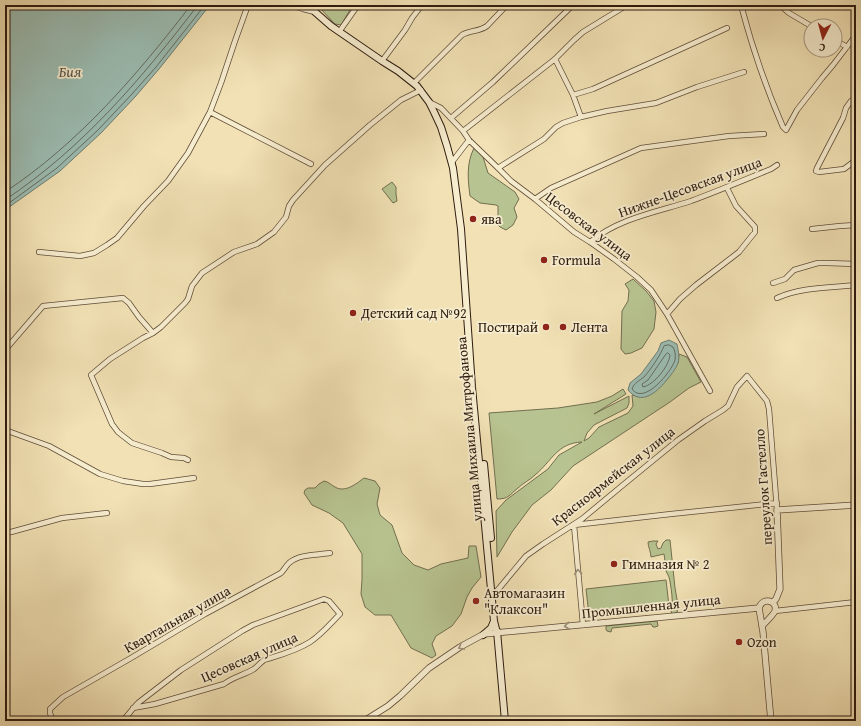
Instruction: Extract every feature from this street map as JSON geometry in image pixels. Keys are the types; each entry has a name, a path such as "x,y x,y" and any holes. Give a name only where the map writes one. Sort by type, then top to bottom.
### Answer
{"main road":[{"name":"улица Михаила Митрофанова","path":"310,5 322,19 398,71 421,90 429,102 441,127 452,162 462,245 468,327 505,721"},
{"name":"улица Михаила Митрофанова","path":"493,593 494,621 497,634"},
{"path":"483,635 491,628 494,621"}],"street":[{"path":"39,252 80,256 94,253 116,238 172,177 188,153 210,112 248,5"},
{"path":"291,5 315,12"},
{"path":"339,32 358,5"},
{"path":"382,61 422,5"},
{"path":"414,83 462,36 470,31 483,29 506,5"},
{"path":"451,118 493,82 573,5"},
{"path":"463,131 555,59 584,32 628,5"},
{"path":"741,5 748,32 766,86 783,127 786,130 797,110 834,65 856,35"},
{"path":"780,5 789,13 803,21"},
{"path":"573,95 593,89 727,28"},
{"path":"843,45 847,47"},
{"path":"555,59 573,95 581,117"},
{"path":"498,168 544,139 559,125 581,117 607,111 656,103 697,87 744,72"},
{"path":"188,460 184,458 171,457 132,443 122,436 112,424 90,375 143,338 153,333 176,314 188,299 192,286 202,273 234,252 257,244 274,232 286,217 293,200 325,165 401,100 421,90"},
{"path":"856,98 851,101 846,108 843,118 816,171 844,169 856,160"},
{"name":"Цесовская улица","path":"429,102 441,108 463,131 469,140 511,181 574,232 638,277 651,290 667,314 710,391"},
{"path":"210,112 311,164"},
{"path":"535,199 550,188 641,148 729,136 764,134"},
{"path":"452,162 469,140"},
{"name":"Нижне-Цесовская улица","path":"590,242 599,234 625,222 727,188 777,165"},
{"path":"667,314 680,299 696,285 739,252 755,232 754,227 736,206 727,188"},
{"path":"812,230 840,226 856,226"},
{"path":"773,283 785,279 796,269 803,268 811,264 856,264"},
{"path":"777,298 823,287 856,285"},
{"path":"5,350 43,306 123,298 129,302 139,317 153,333"},
{"name":"переулок Гастелло","path":"747,376 767,400 769,409 777,503 780,589 778,601 774,607"},
{"name":"Красноармейская улица","path":"493,593 526,556 574,525 678,440 728,406 737,387 747,376"},
{"path":"5,430 49,446 100,474 112,478 143,484 194,478"},
{"path":"583,625 574,525 777,503"},
{"path":"777,510 856,506"},
{"path":"5,533 62,518 107,513"},
{"name":"Квартальная улица","path":"53,721 50,709 63,697 205,614 280,573 293,560 330,554"},
{"name":"Цесовская улица","path":"324,599 329,601 340,614 309,643 294,651 264,660 253,669 220,685 155,704 133,708 181,670 242,631 258,623 324,599"},
{"path":"771,721 762,626 759,610 760,604 766,601 774,607 856,602"},
{"path":"762,626 773,615 774,607"},
{"path":"759,610 763,616 770,617"},
{"name":"Промышленная улица","path":"497,634 759,610"},
{"path":"364,721 388,706 429,668 460,647 483,635 497,634"},
{"path":"122,721 133,708"}],"green space":[{"path":"317,5 353,5 341,25 335,24"},
{"path":"457,5 476,5 472,9 459,9"},
{"path":"474,148 483,157 488,173 515,192 519,199 514,208 517,217 513,225 506,230 498,225 498,206 480,203 470,196 468,178 469,166 471,154"},
{"path":"392,182 396,187 397,201 393,203 382,189"},
{"path":"633,279 654,301 656,312 654,329 642,348 625,354 621,349 622,311 628,301 629,290 625,284"},
{"path":"679,354 687,357 701,382 689,388 573,466 551,490 532,505 512,532 497,557 496,511 506,500 548,469 559,455 582,442 574,443 561,449 541,470 509,496 497,499 489,413 558,408 597,402 612,396 623,389 626,394 594,414 629,396 627,408 594,425 587,433 584,441 589,438 599,427 628,413 633,406 632,395 640,397 678,363"},
{"path":"364,478 375,481 380,488 377,504 380,515 392,525 402,553 414,565 428,570 441,564 468,558 469,546 476,546 481,577 472,588 461,614 452,626 436,636 432,644 436,655 432,658 411,648 391,615 375,615 365,607 361,594 362,554 343,523 329,513 312,505 304,493 308,488 315,488 324,481 339,489 343,489 358,483"},
{"path":"666,540 670,540 678,605 677,613 673,614 671,612 671,585 666,571 664,554 651,557 648,544 648,542 658,541 656,544 658,549 661,548"},
{"path":"666,580 669,606 589,615 586,589"},
{"path":"657,621 658,626 655,627 651,624 612,628 611,632 607,631 606,629 606,626"}],"water":[{"name":"Бия","path":"5,5 210,5 159,69 101,133 60,171 5,210"},
{"path":"669,340 677,344 678,349 679,361 674,370 658,390 648,396 643,397 633,395 628,390 630,383 641,374 658,351 661,343"}],"place":[{"name":"ява","path":"473,219"},
{"name":"Formula","path":"544,260"},
{"name":"Детский сад №92","path":"353,313"},
{"name":"Постирай","path":"546,327"},
{"name":"Лента","path":"563,327"},
{"name":"Гимназия № 2","path":"614,564"},
{"name":"Автомагазин \"Клаксон\"","path":"476,601"},
{"name":"Ozon","path":"739,642"}]}
